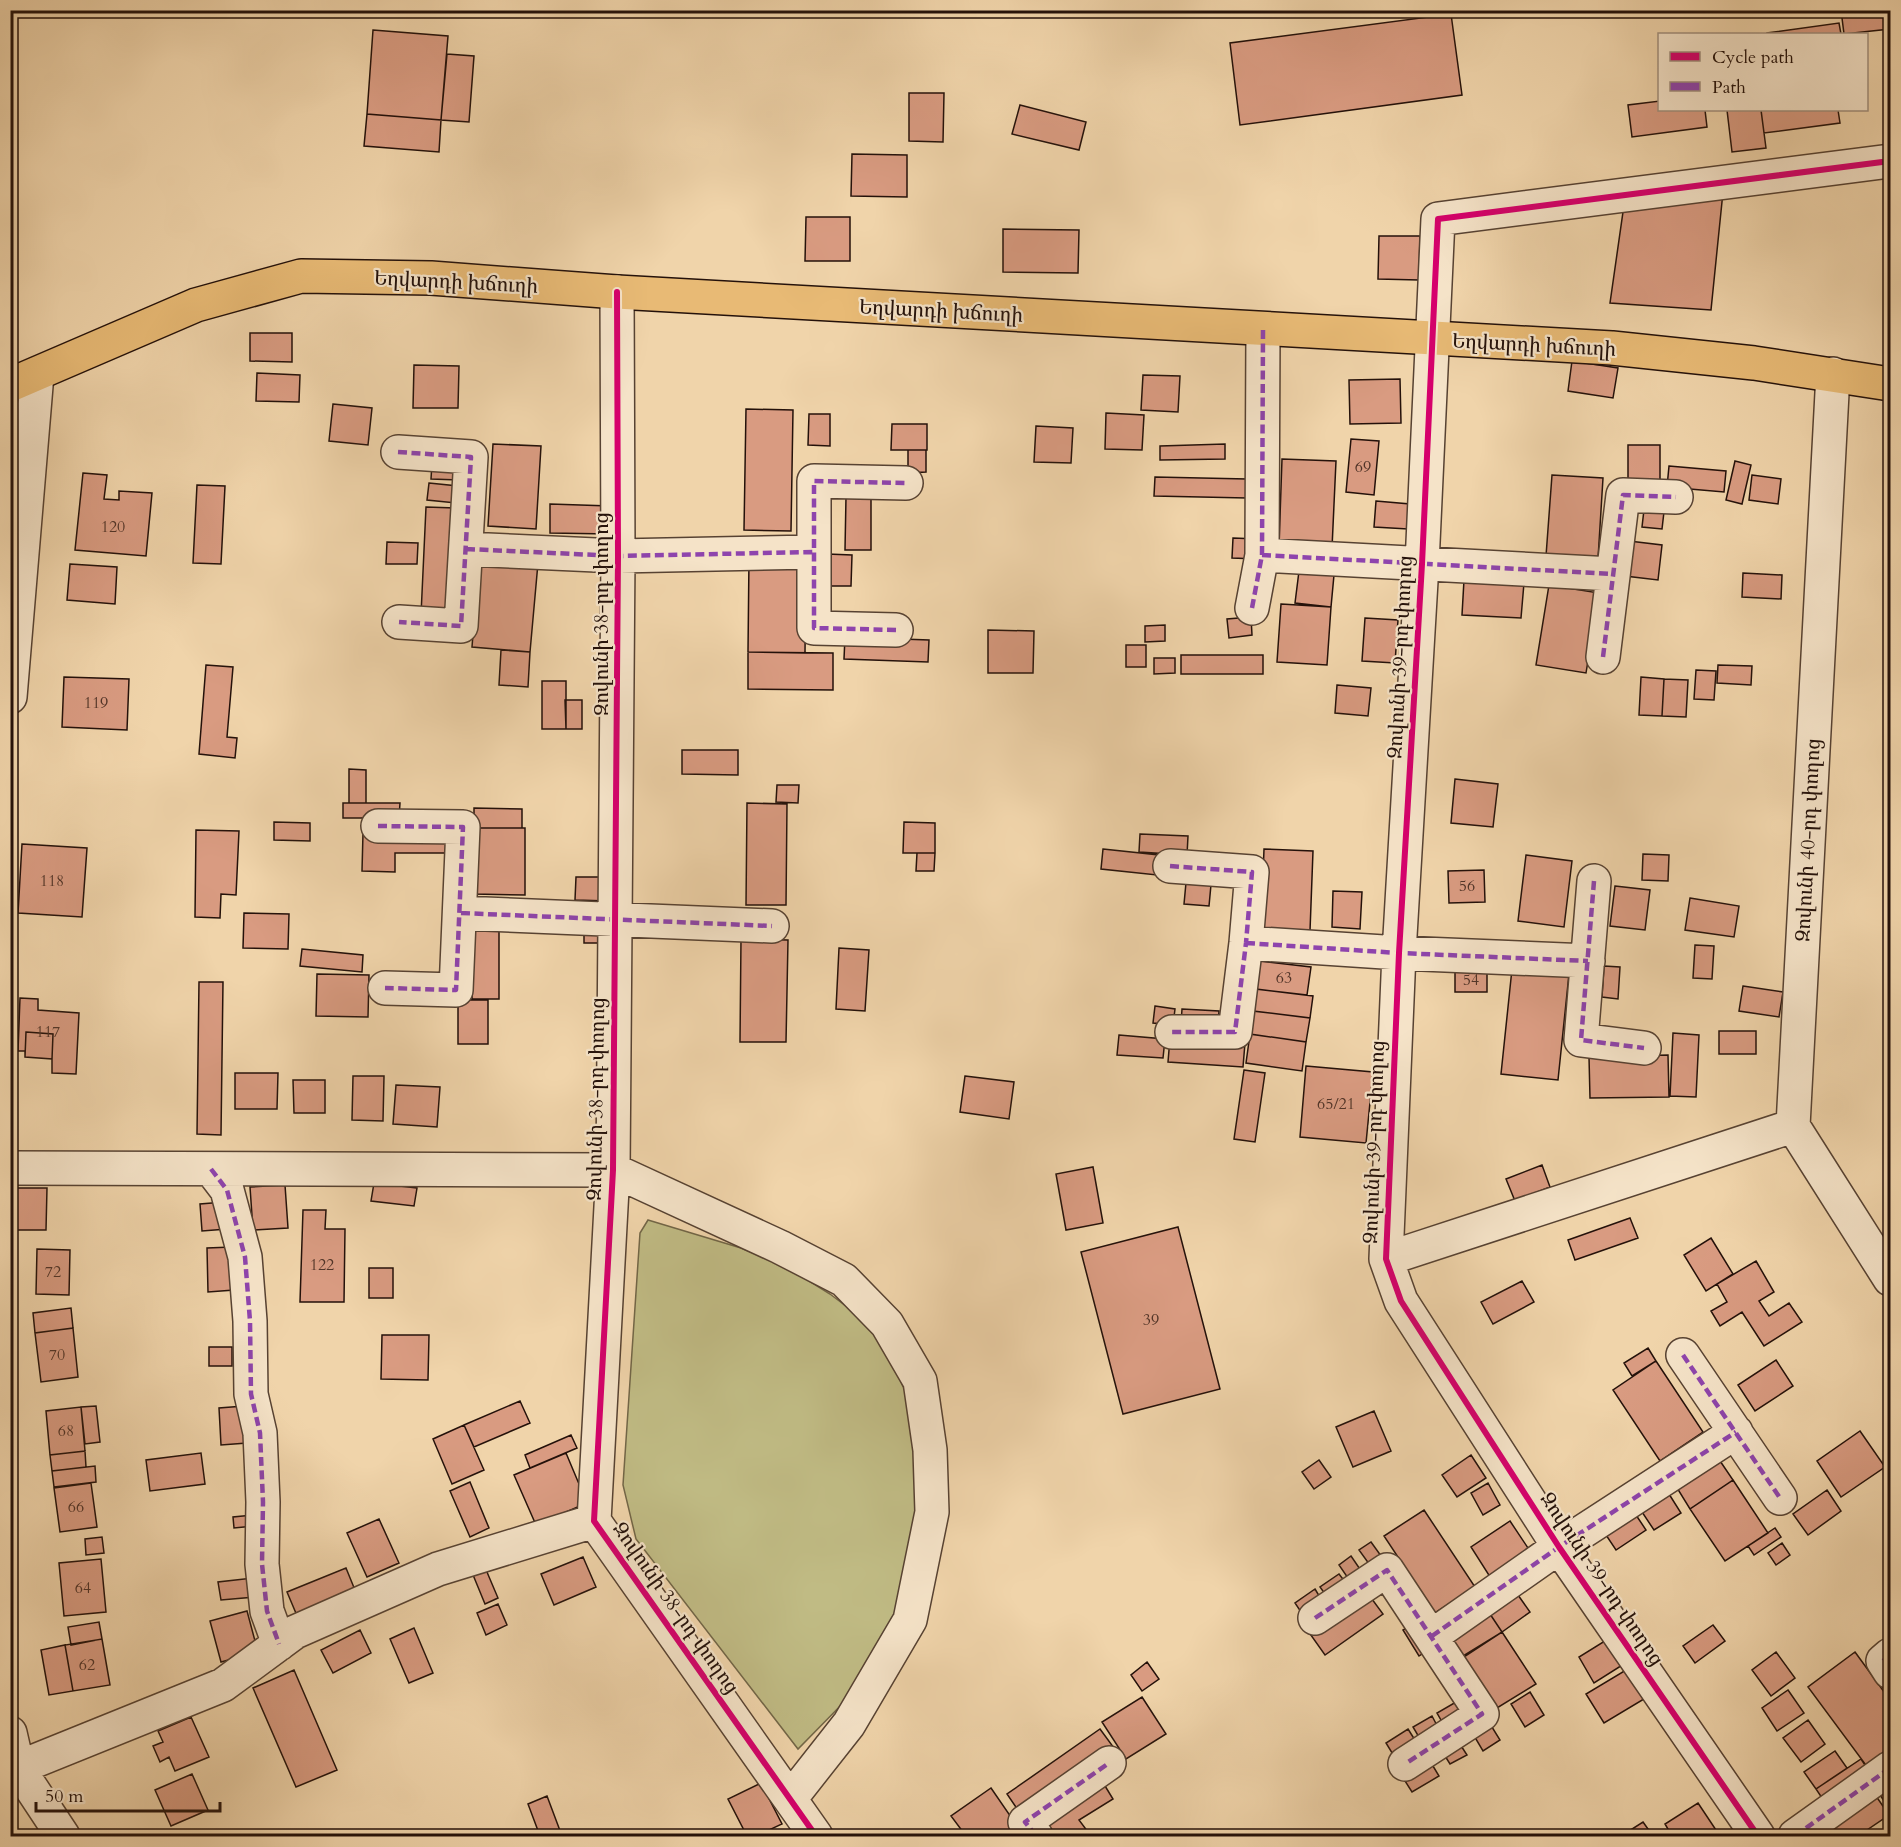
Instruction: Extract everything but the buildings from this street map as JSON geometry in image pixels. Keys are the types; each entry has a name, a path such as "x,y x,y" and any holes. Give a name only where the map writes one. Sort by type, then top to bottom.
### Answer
{"main road":[{"name":"Եղվարդի խճուղի","path":"24,380 196,305 301,276 430,278 617,292 1612,348 1754,363 1890,384"}],"street":[{"name":"Զովունի 39-րդ փողոց","path":"1758,1836 1559,1547 1401,1301 1386,1259 1399,953 1422,564 1438,219 1890,161"},
{"name":"Զովունի 38-րդ փողոց","path":"617,292 618,556 613,1170 594,1521 816,1836"},
{"path":"1252,608 1262,555 1263,330"},
{"name":"Զովունի 40-րդ փողոց","path":"1793,1126 1833,374"},
{"path":"10,697 24,380"},
{"path":"398,452 471,457 461,627 399,622"},
{"path":"896,630 814,628 814,481 906,483"},
{"path":"1603,657 1623,495 1676,497"},
{"path":"466,549 618,556 813,552"},
{"path":"1262,555 1612,574"},
{"path":"378,826 463,827 456,990 385,988"},
{"path":"1170,866 1252,872 1235,1032 1172,1032"},
{"path":"1594,880 1581,1040 1644,1048"},
{"path":"461,913 772,926"},
{"path":"1246,943 1399,953 1588,961"},
{"path":"1386,1259 1793,1126 1890,1279"},
{"path":"10,1168 613,1170 780,1247 844,1280 887,1324 920,1381 930,1450 932,1512 910,1620 849,1724 790,1799"},
{"path":"212,1169 228,1190 245,1257 250,1321 251,1394 260,1433 263,1502 262,1564 267,1611 279,1644"},
{"path":"1683,1355 1780,1498"},
{"path":"1432,1636 1559,1547 1736,1432"},
{"path":"14,1769 223,1685 295,1632 438,1569 594,1521"},
{"path":"1315,1618 1388,1569 1482,1714 1405,1764"},
{"path":"1890,1655 1883,1661 1890,1672"},
{"path":"10,1734 14,1769 63,1836"},
{"path":"1036,1836 1025,1822 1109,1763"},
{"path":"1796,1836 1890,1768"}],"shaded area":[{"path":"648,1220 741,1248 785,1266 830,1294 863,1319 878,1339 895,1368 908,1398 917,1450 917,1538 889,1638 853,1693 798,1749 636,1539 623,1485 640,1233"}],"marked path":[{"path":"1252,608 1262,555 1263,330"},
{"path":"398,452 471,457 461,626 399,622"},
{"path":"896,630 814,628 814,481 906,483"},
{"path":"1603,657 1623,495 1676,497"},
{"path":"466,549 618,556 813,552"},
{"path":"1262,555 1612,574"},
{"path":"378,826 463,827 456,990 385,988"},
{"path":"1170,866 1252,872 1235,1032 1172,1032"},
{"path":"1594,881 1581,1040 1644,1048"},
{"path":"461,913 772,926"},
{"path":"1246,943 1399,953 1588,961"},
{"path":"211,1169 227,1190 245,1257 250,1321 251,1394 260,1433 263,1502 262,1564 267,1611 279,1644"},
{"path":"1683,1355 1780,1498"},
{"path":"1432,1636 1559,1547 1736,1432"},
{"path":"1315,1618 1387,1570 1482,1714 1405,1764"},
{"path":"1890,1655 1883,1661 1890,1672"},
{"path":"1036,1836 1025,1822 1109,1763"},
{"path":"1795,1836 1890,1768"}],"cycle path":[{"path":"1758,1836 1559,1547 1401,1301 1386,1259 1399,953 1422,564 1438,219 1890,161"},
{"path":"617,292 618,556 613,1170 594,1521 816,1836"}]}
